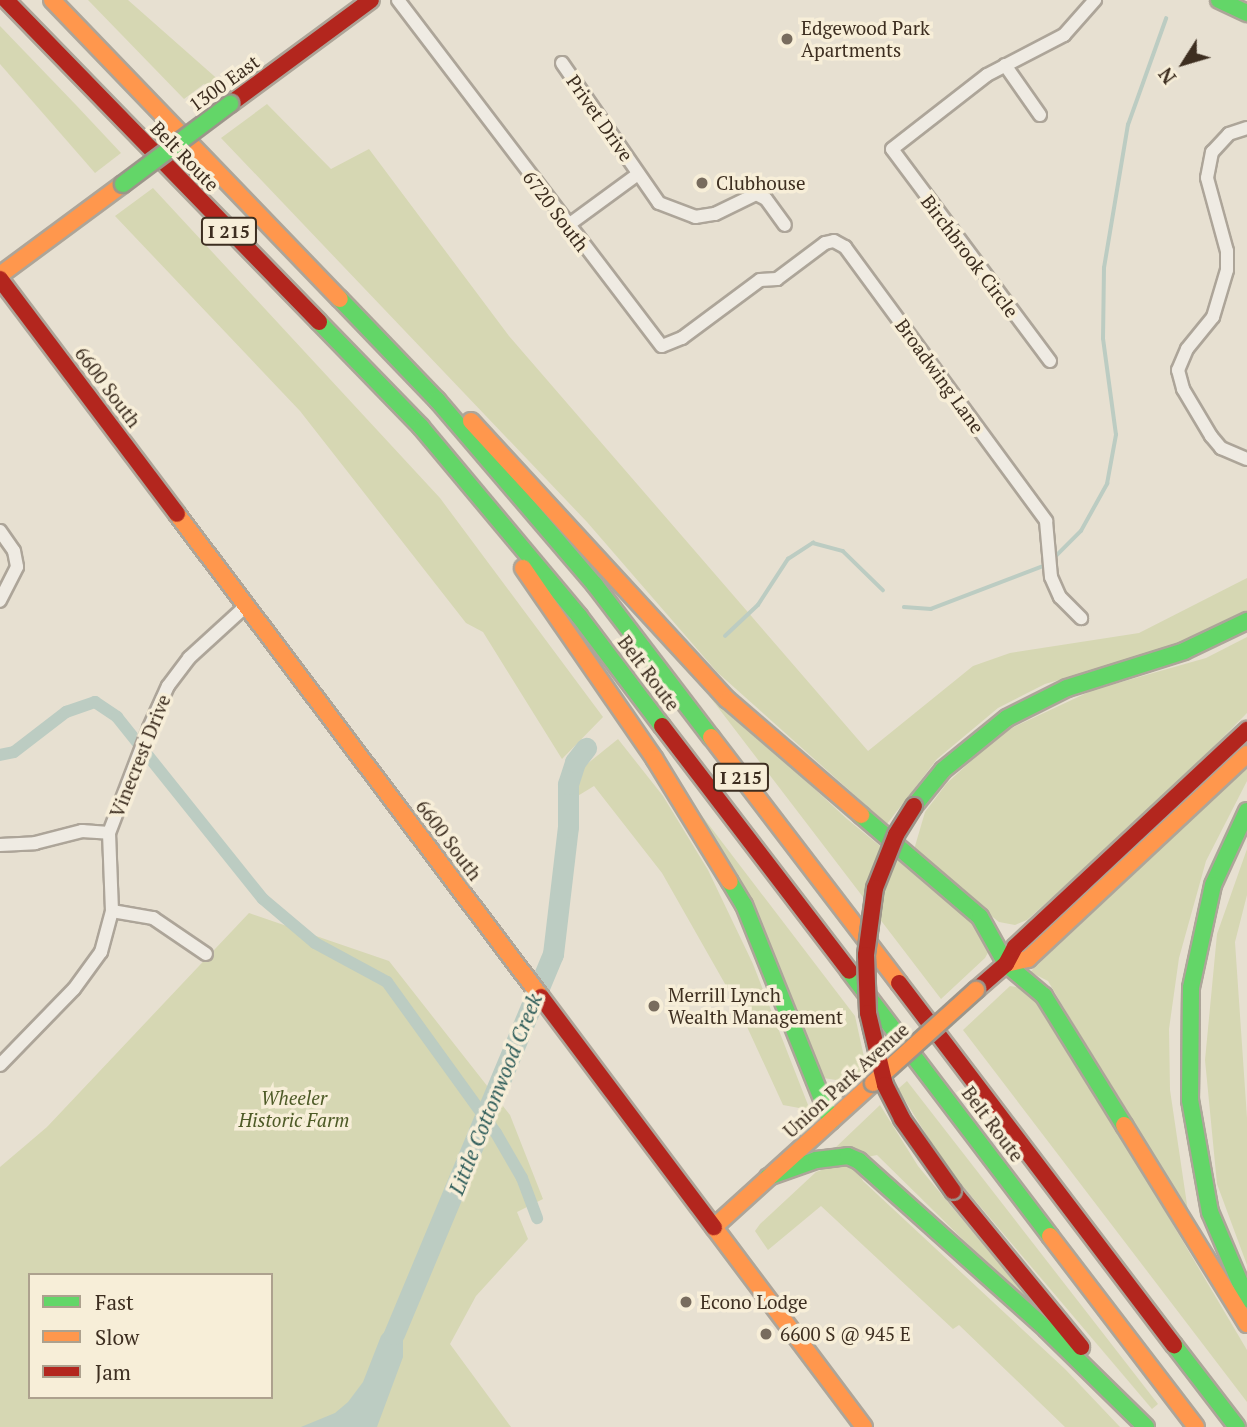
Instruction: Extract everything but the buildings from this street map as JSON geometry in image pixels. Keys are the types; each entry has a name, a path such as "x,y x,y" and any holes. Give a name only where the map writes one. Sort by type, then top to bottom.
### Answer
{"main road":[{"name":"Belt Route","path":"6,0 450,462 579,616 1196,1427"},
{"name":"Belt Route","path":"52,0 437,400 594,585 1237,1427"},
{"name":"1300 East","path":"0,277 371,0"},
{"path":"1219,0 1247,13"},
{"path":"206,160 517,466 728,700 981,917 1006,964 1044,996 1247,1324"},
{"name":"6600 South","path":"0,277 864,1427"},
{"path":"450,462 654,758 744,905 831,1121"},
{"path":"1146,1427 953,1191 902,1119 885,1085 868,1013 866,955 875,887 896,835 914,806 943,770 1007,718 1067,688 1184,651 1247,621"},
{"name":"Union Park Avenue","path":"713,1227 1006,964 1015,947 1247,730"},
{"name":"Union Park Avenue","path":"1006,964 1028,959 1247,754"},
{"path":"1247,811 1213,885 1191,988 1190,1100 1210,1212 1247,1299"},
{"path":"768,1177 816,1160 848,1156 859,1161 1036,1319 1146,1427"}],"street":[{"name":"6720 South","path":"398,0 567,226 662,346 682,338 736,296"},
{"path":"1040,115 1004,65 1058,40 1095,0"},
{"name":"Privet Drive","path":"562,63 659,203 674,212 695,217 715,214 756,194 766,199 785,225"},
{"name":"Birchbrook Circle","path":"1004,65 892,149 1050,361"},
{"path":"1247,128 1229,134 1212,152 1207,178 1227,251 1227,270 1213,317 1187,349 1178,370 1183,390 1211,436 1221,448 1247,459"},
{"name":"Privet Drive","path":"567,226 638,174"},
{"name":"Broadwing Lane","path":"736,296 760,280 777,279 825,243 834,241 845,247 1046,521 1051,577 1060,597 1081,618"},
{"path":"0,531 14,551 17,567 0,601"},
{"name":"Vinecrest Drive","path":"0,1065 90,971 107,935 112,911 109,833 145,738 168,687 189,658 246,606"},
{"path":"0,845 35,843 82,831 109,833"},
{"path":"112,911 153,918 206,954"}],"green space":[{"path":"88,0 128,0 222,83 212,91 204,84 184,99"},
{"path":"0,26 121,153 95,173 0,64"},
{"path":"267,104 331,169 369,149 509,336 868,751 973,666 1010,653 1139,633 1247,578 1247,613 1167,649 1045,684 998,708 937,759 887,824 717,672 587,522 221,138"},
{"path":"153,188 440,498 603,717 562,759 483,632 466,623 300,411 115,216"},
{"path":"1247,637 1247,713 1162,799 1027,920 1015,925 999,922 913,853 925,812 947,783 1003,732 1093,690 1206,658"},
{"path":"697,680 847,819 978,926 990,949 985,958 941,999"},
{"path":"618,739 663,796 708,870 753,964 810,1110 783,1105 737,1005 662,873 594,786 576,797 576,779 587,764"},
{"path":"1247,767 1247,781 1206,861 1179,958 1169,1029 1170,1090 1189,1218 1048,981 1030,972"},
{"path":"693,804 855,1016 866,1066 849,1082 823,1078"},
{"path":"1247,849 1247,895 1235,942 1247,1118 1247,1265 1217,1184 1205,1060 1217,934"},
{"name":"Wheeler Historic Farm","path":"249,913 389,961 510,1115 543,1199 517,1212 528,1239 476,1296 450,1344 511,1427 0,1427 0,1167 47,1127"},
{"path":"1010,986 1022,988 1044,1006 1247,1350 1247,1402 963,1030"},
{"path":"907,1081 1158,1404 1152,1409 945,1165 898,1089"},
{"path":"880,1105 918,1166 1048,1323 877,1155 867,1157 835,1148"},
{"path":"841,1163 858,1171 863,1181 1065,1369 1120,1427 1065,1427 959,1325 953,1329 821,1206 768,1250 755,1231 760,1224 816,1172"}],"shaded area":[{"path":"403,1309 403,1357 377,1427 301,1427 335,1413 348,1402 363,1382 381,1336"}],"waterway":[{"name":"Little Cottonwood Creek","path":"1054,558 1081,531 1107,484 1116,435 1103,339 1104,268 1128,125 1166,19"},
{"name":"Little Cottonwood Creek","path":"725,636 758,605 788,559 813,543 843,551 883,590"},
{"name":"Little Cottonwood Creek","path":"904,607 931,609 1041,567"},
{"path":"0,755 14,752 66,712 95,702 117,717 263,899 315,943 387,982 496,1133 522,1178 537,1218"},
{"name":"Little Cottonwood Creek","path":"394,1334 553,954 568,827 568,784 575,762 586,748"}],"traffic: fast":[{"path":"1219,0 1247,13"},
{"path":"123,184 230,104"},
{"path":"340,299 437,400 595,585 711,737"},
{"path":"319,322 421,427 579,616 662,726"},
{"path":"914,806 943,770 1007,718 1067,688 1184,651 1247,621"},
{"path":"1247,811 1213,885 1191,988 1190,1100 1210,1212 1247,1299"},
{"path":"861,815 980,917 1006,964 1044,996 1124,1125"},
{"path":"730,882 744,905 831,1121"},
{"path":"849,971 1050,1236"},
{"path":"768,1177 816,1160 848,1156 859,1161 1046,1329 1146,1427"},
{"path":"1174,1345 1237,1427"}],"traffic: slow":[{"path":"52,0 340,299"},
{"path":"0,275 123,184"},
{"path":"471,421 728,700 861,815"},
{"path":"177,514 541,997"},
{"path":"523,568 654,758 730,882"},
{"path":"711,737 899,983"},
{"path":"1006,964 1028,959 1247,754"},
{"path":"873,1083 976,990"},
{"path":"864,1427 714,1227 873,1083"},
{"path":"1124,1125 1247,1324"},
{"path":"1050,1236 1196,1427"}],"traffic: jam":[{"path":"6,0 319,322"},
{"path":"230,104 371,0"},
{"path":"0,279 177,514"},
{"path":"662,726 849,971"},
{"path":"976,990 1006,964 1015,947 1247,730"},
{"path":"914,806 896,835 875,888 866,955 868,1013 885,1085 902,1119 953,1191"},
{"path":"899,983 1174,1345"},
{"path":"541,997 714,1227"},
{"path":"953,1191 1081,1347"}],"place":[{"name":"Edgewood Park Apartments","path":"787,39"},
{"name":"Clubhouse","path":"702,183"},
{"name":"Merrill Lynch Wealth Management","path":"654,1006"},
{"name":"Econo Lodge","path":"686,1302"},
{"name":"6600 S @ 945 E","path":"766,1334"}]}
